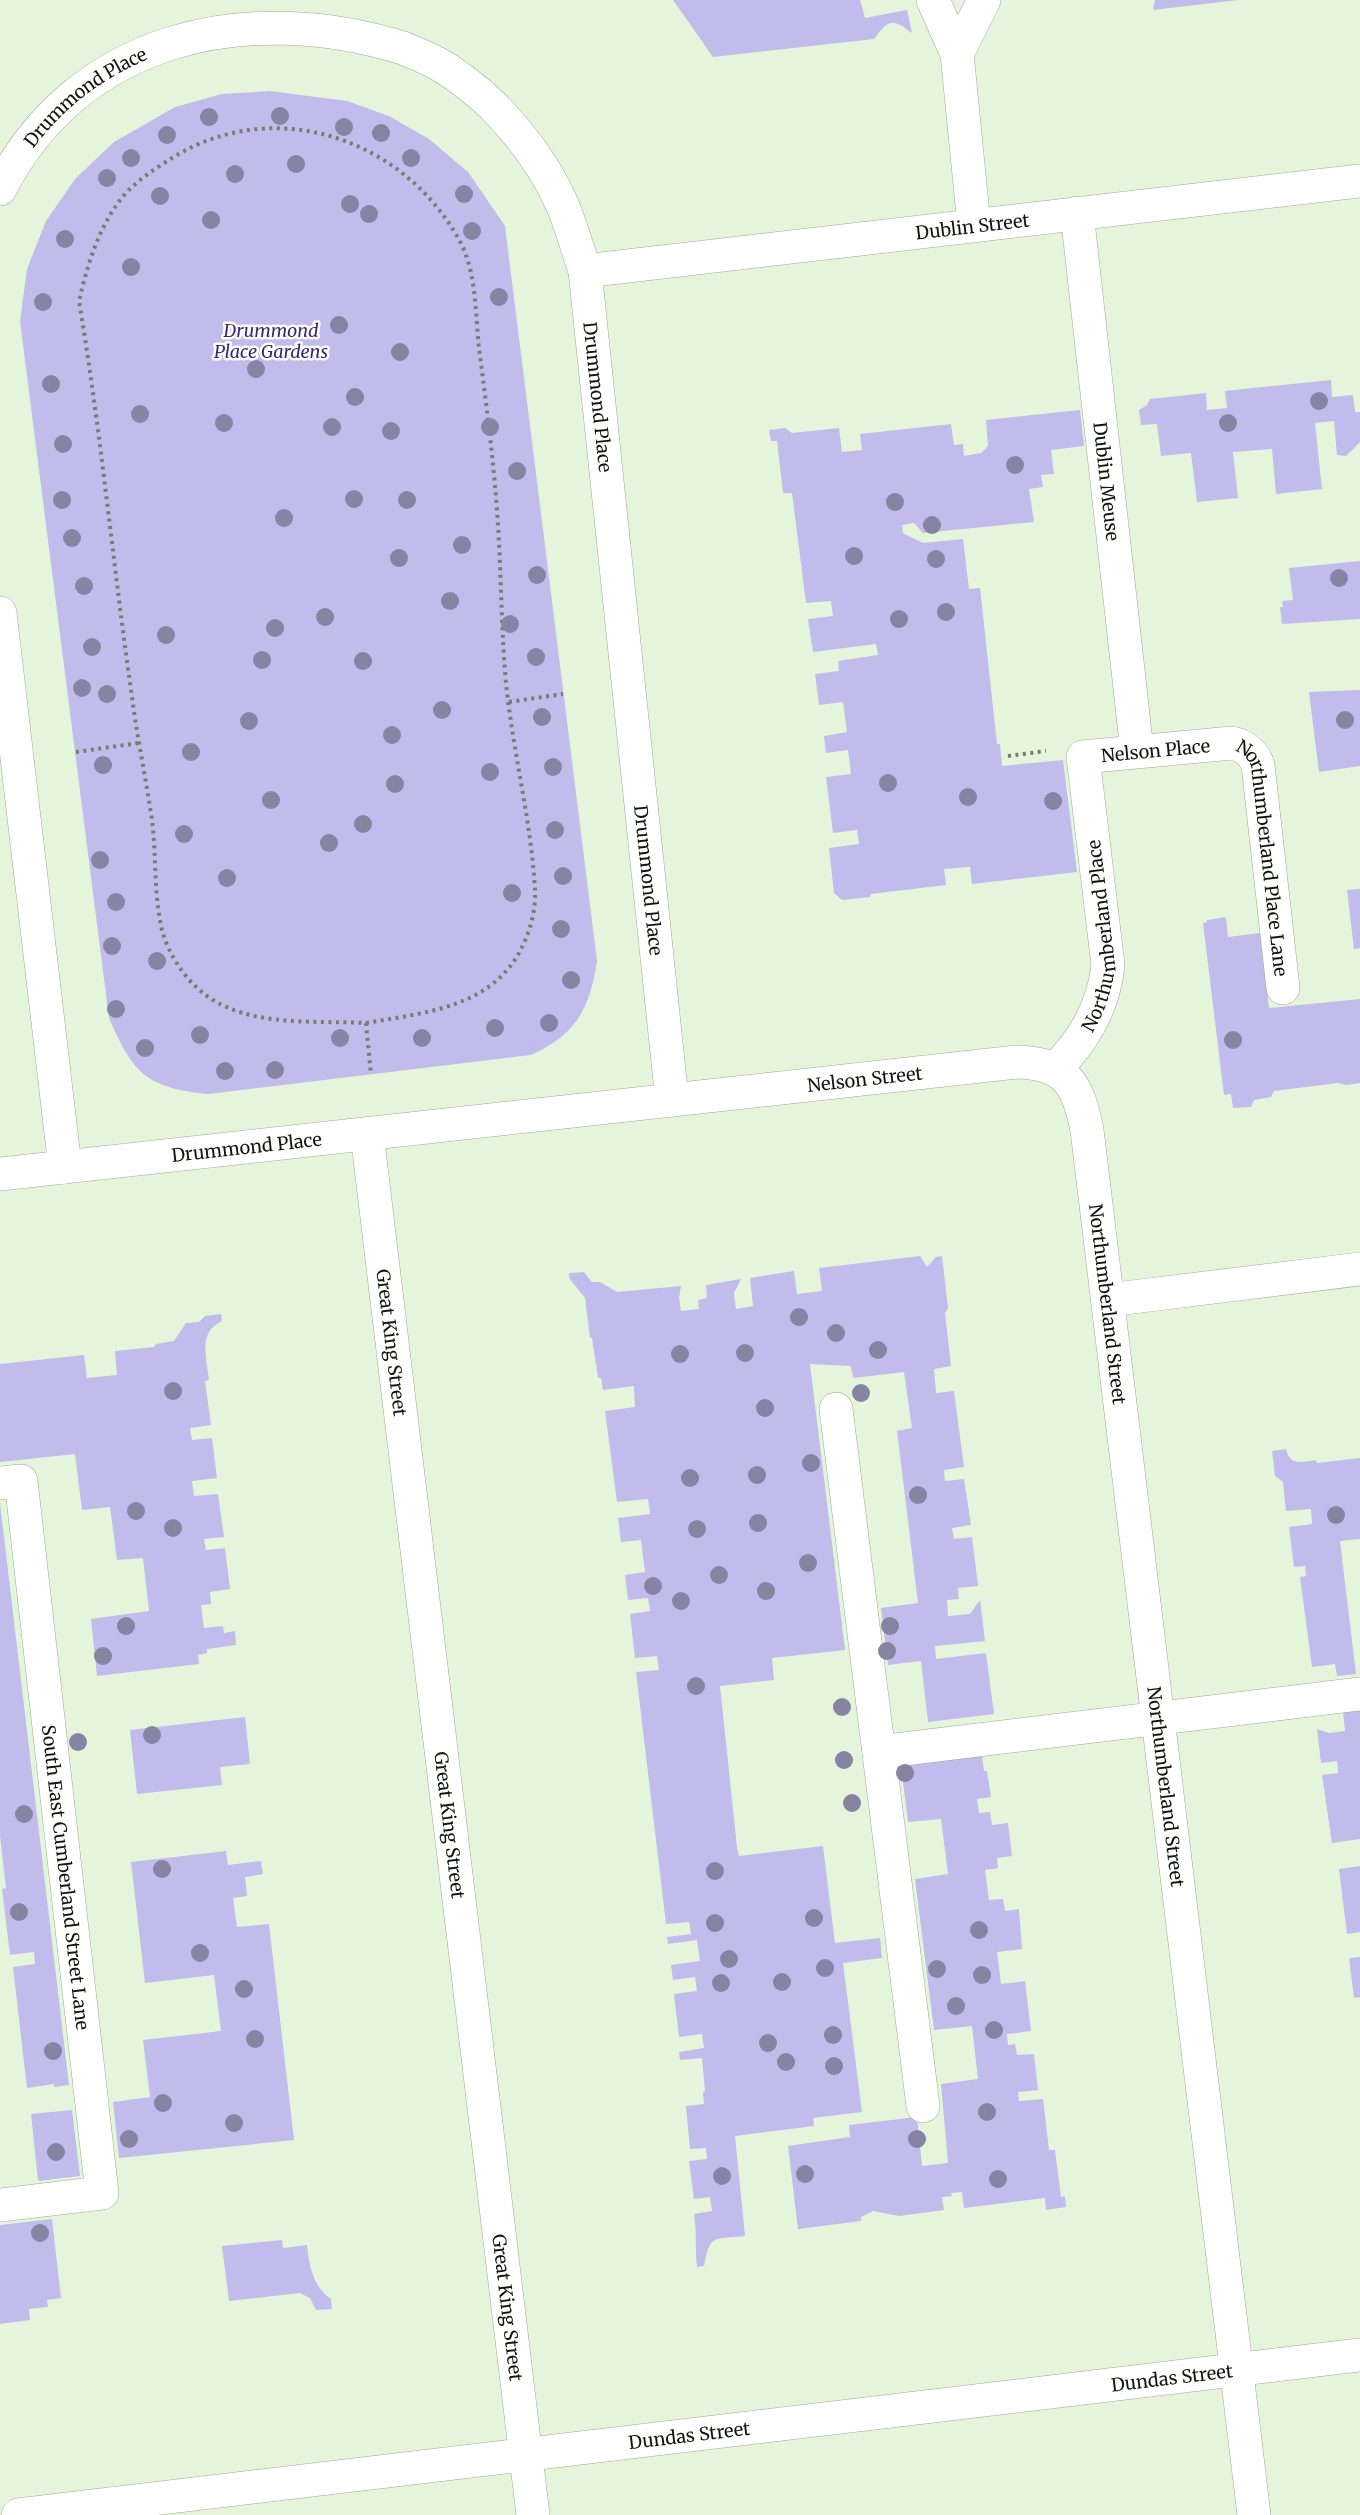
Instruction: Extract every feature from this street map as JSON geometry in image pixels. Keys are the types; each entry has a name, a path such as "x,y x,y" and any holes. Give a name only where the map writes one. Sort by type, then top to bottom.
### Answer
{"street":[{"path":"933,0 957,54 974,225"},
{"path":"957,54 984,0"},
{"name":"Drummond Place","path":"0,189 16,158 59,104 120,57 168,35 247,8 330,23 378,36 440,65 496,109 532,151 561,202 585,271 672,1100 0,1174"},
{"name":"Dublin Street","path":"585,271 1360,181"},
{"name":"Dublin Meuse","path":"1077,213 1137,752"},
{"path":"0,613 64,1167"},
{"name":"Nelson Place","path":"1083,757 1229,744"},
{"name":"Northumberland Place Lane","path":"1229,744 1244,747 1255,758 1258,765 1283,988"},
{"name":"Northumberland Place","path":"1056,1068 1076,1046 1094,1017 1108,965 1083,757"},
{"name":"Nelson Street","path":"672,1100 1017,1062 1036,1062 1056,1068"},
{"name":"Northumberland Street","path":"1056,1068 1072,1085 1082,1105 1088,1130 1254,2515"},
{"name":"Great King Street","path":"367,1134 533,2515"},
{"path":"1108,1300 1360,1269"},
{"path":"836,1409 923,2106"},
{"name":"South East Cumberland Street Lane","path":"0,1483 21,1481 102,2193 0,2205"},
{"path":"879,1752 1360,1694"},
{"name":"Dundas Street","path":"18,2515 1360,2355"}],"path":[{"path":"257,129 312,132 340,139 379,156 408,176 425,192 444,214 469,261 496,499 505,674 535,894 526,939 506,971 493,983 463,1003 442,1010 366,1023 256,1017 215,1001 194,985 175,960 162,932 151,816 139,743 79,301 85,274 100,234 118,202 138,182 181,153 203,142 257,129"},
{"path":"509,702 563,694"},
{"path":"76,752 139,743"},
{"path":"366,1023 371,1075"}],"green space":[{"path":"673,0 860,0 865,18 907,10 912,33 900,25 891,23 883,28 874,39 713,57"},
{"path":"1155,0 1238,0 1153,10"},
{"name":"Drummond Place Gardens","path":"270,91 347,101 389,116 429,139 468,172 505,226 597,961 590,993 578,1018 559,1038 531,1055 208,1094 170,1087 144,1074 126,1052 109,1018 20,321 27,269 46,221 75,179 114,142 175,107 222,94"},
{"path":"1331,380 1332,397 1353,395 1355,412 1360,412 1360,442 1346,456 1337,455 1334,421 1315,423 1322,489 1276,494 1272,449 1233,452 1238,498 1197,502 1191,453 1161,456 1157,424 1141,425 1139,410 1147,405 1150,399 1206,393 1207,410 1227,408 1225,391"},
{"path":"1080,410 1084,446 1051,450 1054,474 1041,475 1043,487 1029,489 1034,522 923,533 914,523 902,525 903,533 923,543 963,539 969,589 980,588 997,744 1000,744 1002,766 1063,760 1077,872 972,884 970,867 944,869 946,885 842,900 834,893 829,848 859,844 857,830 833,833 826,777 851,774 848,750 826,753 824,736 847,732 843,702 819,705 815,674 839,671 838,661 878,655 876,644 813,652 808,619 833,616 831,601 806,603 792,493 783,493 777,441 771,441 769,430 785,428 792,433 839,428 842,452 862,450 860,434 951,424 954,445 963,444 964,456 981,453 988,446 986,420"},
{"path":"1360,561 1360,619 1282,624 1280,607 1283,607 1282,601 1293,600 1289,568"},
{"path":"1360,690 1360,766 1319,772 1309,692"},
{"path":"1360,889 1360,948 1354,949 1347,890"},
{"path":"1226,917 1228,937 1260,933 1269,1008 1360,999 1360,1083 1346,1085 1338,1083 1274,1091 1271,1097 1254,1100 1251,1107 1233,1108 1231,1094 1224,1095 1203,923 1207,920"},
{"path":"920,1256 927,1267 936,1257 942,1256 951,1366 934,1369 936,1393 954,1391 964,1467 944,1470 945,1481 964,1479 971,1525 952,1528 954,1539 972,1537 978,1586 958,1588 959,1599 947,1600 948,1616 970,1614 980,1600 985,1641 935,1646 936,1659 986,1653 994,1714 928,1722 921,1661 888,1665 881,1608 918,1603 897,1431 912,1428 904,1372 853,1378 851,1366 810,1364 845,1650 772,1658 774,1680 720,1686 737,1847 739,1856 823,1846 835,1943 880,1938 882,1958 843,1963 862,2112 813,2118 814,2126 735,2136 745,2236 716,2240 709,2248 704,2266 697,2267 694,2214 712,2211 710,2197 694,2199 689,2161 707,2159 706,2148 690,2149 686,2106 704,2104 703,2092 705,2091 702,2058 680,2060 679,2052 704,2048 702,2034 679,2037 674,1994 697,1991 695,1977 673,1980 671,1965 700,1961 697,1940 668,1944 667,1937 691,1934 689,1922 666,1924 636,1672 659,1670 657,1656 635,1658 630,1614 650,1611 648,1598 628,1600 625,1575 645,1572 641,1540 621,1542 618,1518 650,1514 648,1499 617,1502 605,1411 635,1407 634,1386 603,1390 601,1378 598,1378 592,1338 590,1338 585,1298 569,1278 569,1273 584,1272 592,1282 600,1282 617,1292 681,1286 679,1298 681,1311 699,1309 698,1300 707,1298 706,1285 741,1279 734,1293 736,1309 753,1306 750,1278 794,1271 797,1294 822,1291 819,1268"},
{"path":"221,1314 222,1321 209,1332 205,1347 209,1380 205,1381 211,1425 190,1428 192,1440 212,1438 217,1478 192,1481 194,1496 218,1494 224,1537 204,1539 206,1550 225,1548 230,1589 210,1592 211,1604 201,1605 204,1628 223,1626 224,1633 235,1631 236,1645 207,1649 207,1653 198,1655 199,1664 97,1676 91,1619 149,1611 143,1558 117,1560 110,1507 82,1510 75,1454 0,1462 0,1364 84,1355 87,1378 117,1375 115,1351 154,1347 156,1344 174,1341 186,1323 199,1322 205,1316"},
{"path":"1286,1449 1290,1458 1297,1462 1316,1460 1317,1463 1360,1458 1360,1539 1340,1541 1356,1674 1337,1676 1335,1664 1312,1667 1300,1577 1306,1576 1305,1566 1294,1567 1289,1527 1312,1524 1311,1509 1286,1511 1283,1482 1275,1476 1272,1451"},
{"path":"0,1503 69,2085 54,2087 54,2084 27,2088 13,1967 35,1964 34,1952 10,1955 2,1889 6,1888 0,1836"},
{"path":"1360,1710 1360,1839 1332,1843 1322,1775 1338,1773 1337,1761 1321,1763 1317,1729 1329,1733 1345,1731 1343,1712"},
{"path":"245,1717 250,1764 220,1767 222,1785 137,1794 130,1730"},
{"path":"982,1756 991,1797 977,1799 979,1813 990,1812 992,1825 1008,1823 1012,1856 997,1858 998,1868 985,1870 989,1900 1003,1899 1005,1911 1019,1909 1022,1949 997,1952 1001,1984 1025,1981 1031,2031 1007,2034 1008,2045 1015,2044 1017,2055 1034,2054 1038,2090 1018,2092 1019,2101 1043,2099 1049,2150 1055,2150 1061,2197 1065,2196 1066,2207 1046,2210 1045,2198 964,2208 962,2192 942,2197 944,2210 899,2216 873,2211 861,2217 861,2221 798,2229 788,2146 850,2137 849,2125 917,2117 922,2166 948,2163 941,2084 978,2079 972,2026 934,2030 915,1879 948,1874 941,1819 908,1822 901,1766"},
{"path":"226,1851 228,1865 261,1861 263,1874 245,1877 247,1896 233,1898 237,1927 269,1924 294,2140 119,2158 113,2102 150,2097 143,2040 221,2031 214,1975 145,1983 131,1862"},
{"path":"1360,1866 1360,1932 1347,1934 1339,1869"},
{"path":"1360,1957 1360,1997 1354,1998 1349,1958"},
{"path":"72,2110 80,2176 38,2181 31,2114"},
{"path":"52,2219 61,2298 47,2300 48,2307 29,2309 30,2320 0,2324 0,2225"},
{"path":"282,2240 283,2248 307,2245 313,2275 320,2288 331,2299 332,2309 316,2310 310,2298 300,2293 229,2301 222,2246"}]}
